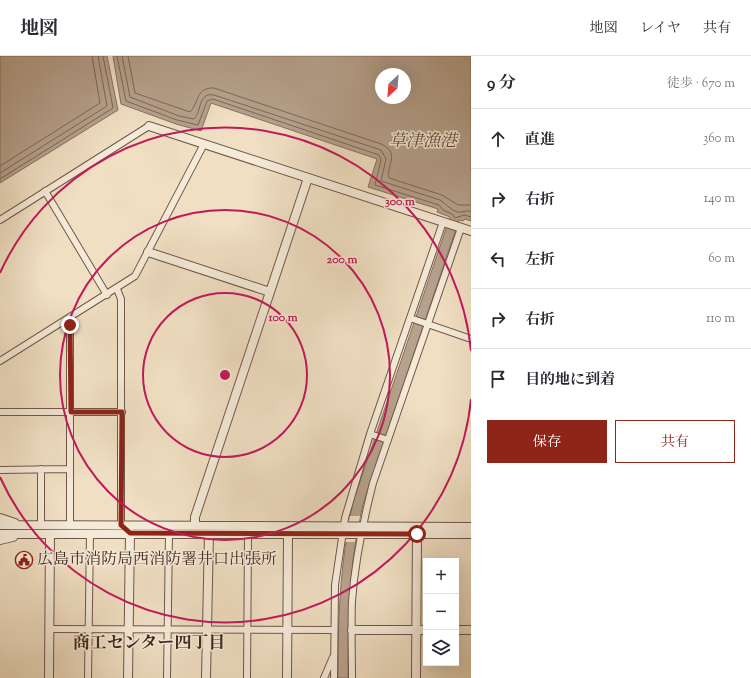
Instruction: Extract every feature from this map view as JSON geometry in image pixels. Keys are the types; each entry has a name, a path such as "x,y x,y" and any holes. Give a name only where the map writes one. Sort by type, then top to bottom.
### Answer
{"street":[{"path":"0,220 149,126 471,231"},
{"path":"0,361 117,289 135,276 204,144"},
{"path":"195,525 195,517 308,178"},
{"path":"45,191 107,295"},
{"path":"334,678 335,585 345,530 372,435 444,222"},
{"path":"352,678 354,582 360,530 386,440 460,228"},
{"path":"148,252 270,292"},
{"path":"117,289 121,299 121,525 130,533 128,678"},
{"path":"67,319 70,325 70,525"},
{"path":"411,319 471,339"},
{"path":"0,412 122,412"},
{"path":"372,435 386,440"},
{"path":"41,525 42,469"},
{"path":"0,470 70,469"},
{"path":"0,518 22,525"},
{"path":"0,525 195,525 345,530 471,527"},
{"path":"0,534 288,534 345,530"},
{"path":"360,530 417,534 471,534"},
{"path":"88,678 90,533"},
{"path":"167,678 169,533"},
{"path":"50,534 50,678"},
{"path":"206,678 209,534"},
{"path":"247,678 246,629 248,534"},
{"path":"287,678 288,534"},
{"path":"416,678 417,534"},
{"path":"0,540 22,535"},
{"path":"50,629 334,630"},
{"path":"352,630 423,630"},
{"path":"459,630 471,630"},
{"path":"324,678 334,655"}],"water":[{"path":"0,56 107,56 118,110 0,183"},
{"name":"草津漁港","path":"113,56 471,56 471,221 465,219 463,221 459,220 363,504 358,526 350,591 348,678 338,678 339,633 345,547 353,502 450,217 437,212 438,209 368,187 377,159 211,103 201,131 176,124 121,104"}],"pier":[{"path":"350,516 360,516 355,542 345,542"}],"place":[{"name":"広島市消防局西消防署井口出張所","path":"24,560"}],"district":[{"name":"商工センター四丁目","path":"149,644"}],"route":[{"path":"70,325 71,412 122,412 121,525 130,533 417,534"}]}
